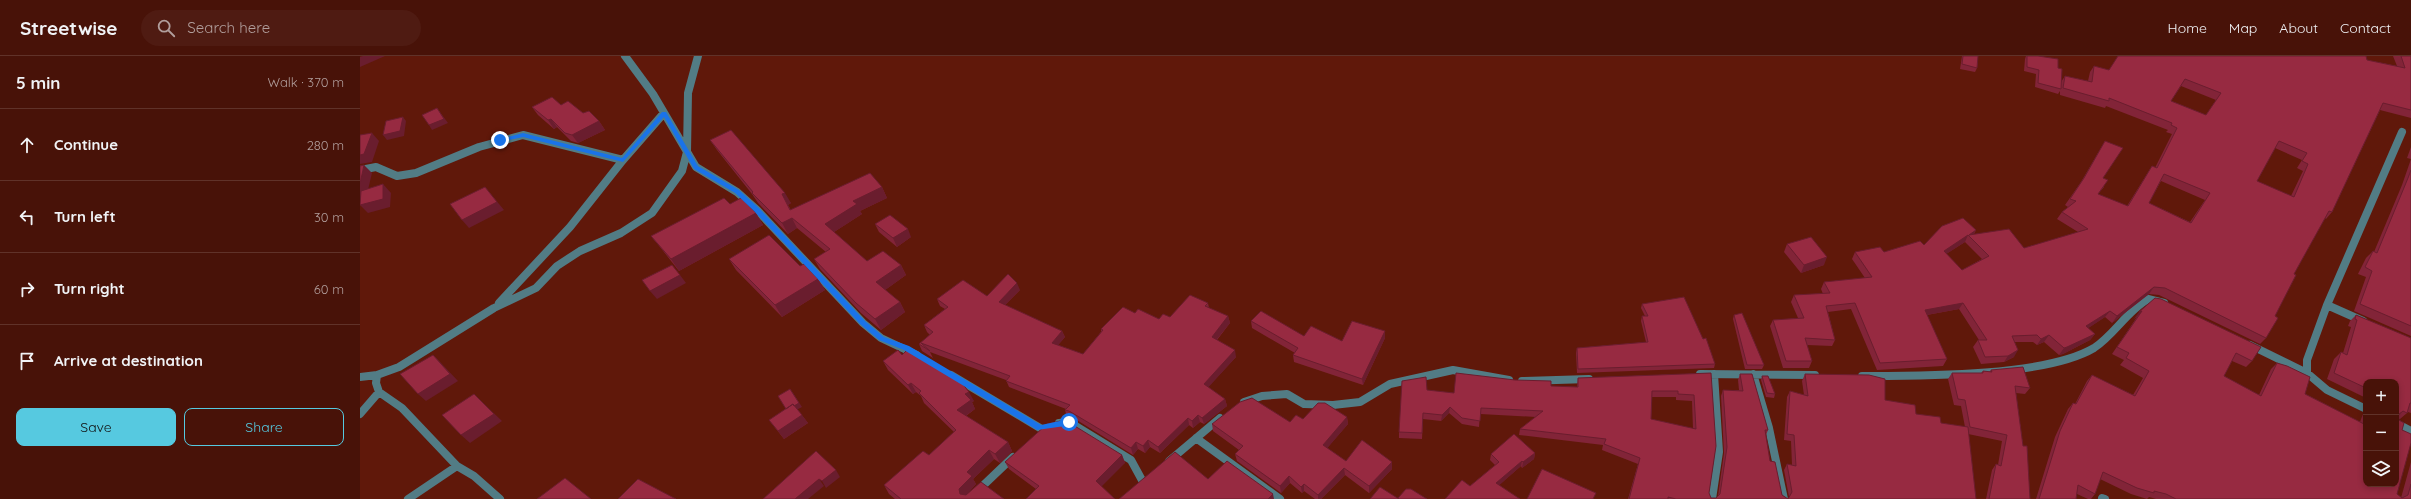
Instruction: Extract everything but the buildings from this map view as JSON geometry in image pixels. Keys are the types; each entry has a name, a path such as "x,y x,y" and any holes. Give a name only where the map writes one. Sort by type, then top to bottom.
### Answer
{"street":[{"path":"625,56 638,71 696,167 737,192 762,215 863,323 881,338 906,348 927,360"},
{"path":"360,378 377,376 399,367 494,308 536,288 557,266 580,251 621,233 652,213 660,199 682,171 687,152 688,93 698,56"},
{"path":"494,308 532,270 570,227 623,160 664,113"},
{"path":"2307,373 2307,360 2327,305 2402,132"},
{"path":"360,170 376,167 397,176 416,173 479,147 523,135 623,160"},
{"path":"1856,376 1991,370 2062,360 2092,348 2148,299 2157,300 2172,307"},
{"path":"2327,305 2369,324"},
{"path":"2243,341 2307,373 2327,390 2363,408"},
{"path":"940,369 1038,431 1055,424 1069,422 1130,460 1143,482"},
{"path":"1238,404 1262,396 1287,394 1304,404 1333,406 1360,402 1390,384 1454,370 1515,381 1599,379"},
{"path":"1712,499 1719,452 1714,374"},
{"path":"1753,374 1769,428 1784,499"},
{"path":"1689,375 1753,374 1824,376"},
{"path":"377,376 376,383 380,392 402,408 457,466 474,476 500,499"},
{"path":"360,414 380,392"},
{"path":"1160,468 1226,413"},
{"path":"2399,425 2411,431"},
{"path":"1196,438 1280,499"},
{"path":"969,499 1021,450"},
{"path":"408,499 457,466"}],"route":[{"path":"500,140 523,135 564,146 581,148 600,155 623,160 664,113 696,167 737,192 757,210 863,323 881,338 906,348 1040,428 1069,422"}]}
